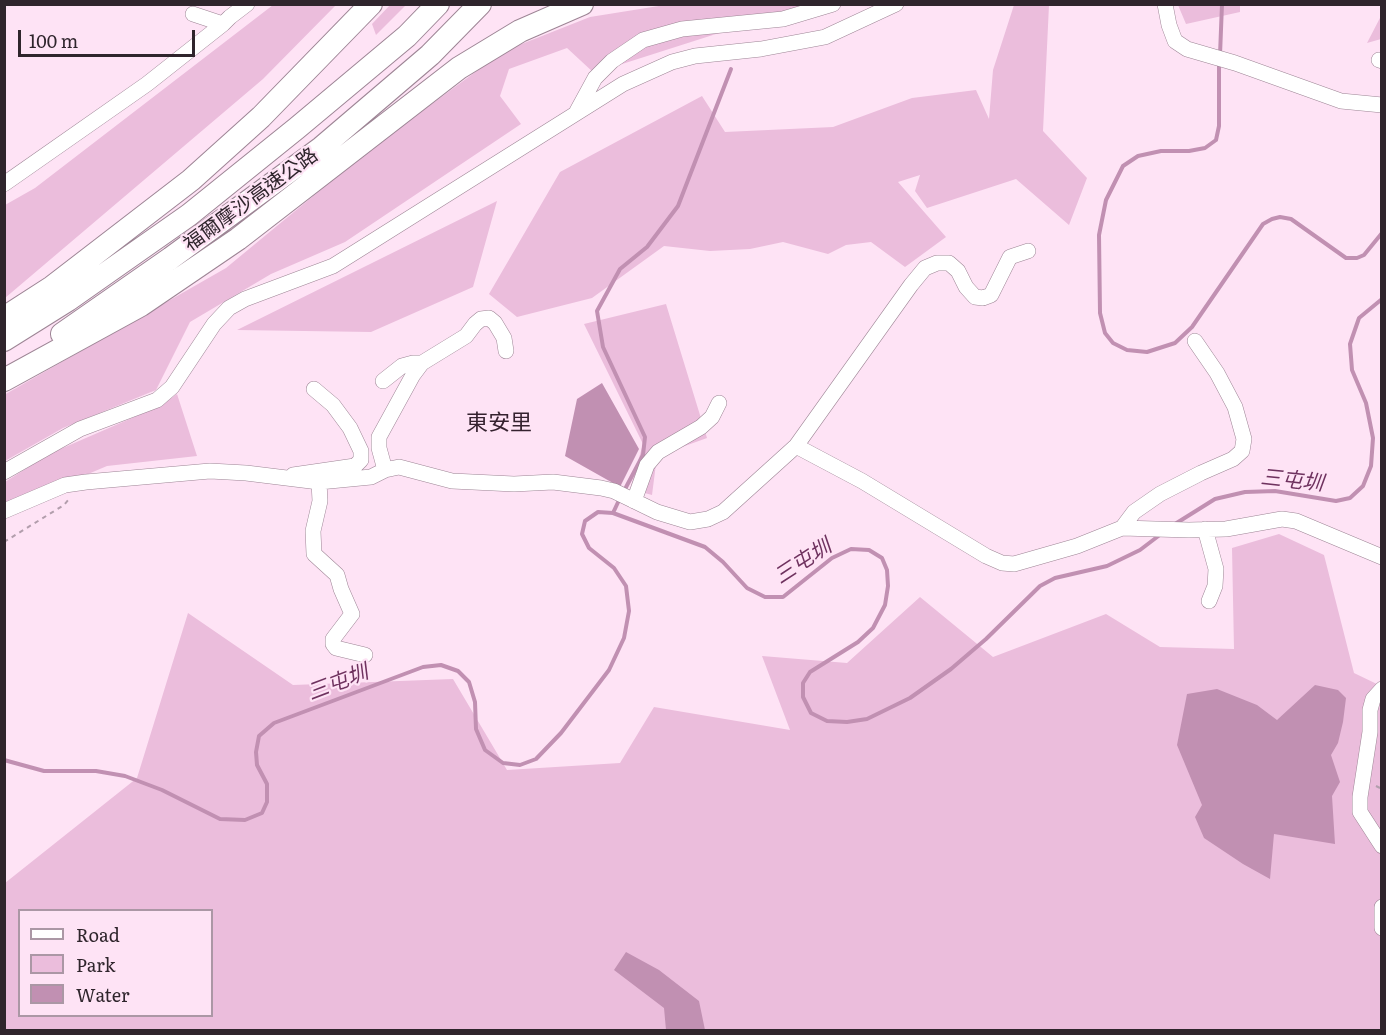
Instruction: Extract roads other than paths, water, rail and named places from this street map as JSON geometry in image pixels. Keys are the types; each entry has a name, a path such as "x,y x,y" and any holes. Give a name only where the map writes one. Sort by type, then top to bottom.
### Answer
{"highway":[{"path":"4,318 52,287 191,180 261,117 371,4"},
{"name":"福爾摩沙高速公路","path":"4,340 68,300 189,215 407,36 438,4"},
{"name":"福爾摩沙高速公路","path":"4,374 171,258 321,148 430,55 480,4"},
{"path":"4,380 141,305 238,239 459,68 520,31 582,4"}],"street":[{"path":"4,184 147,84 247,4"},
{"path":"577,111 596,78 612,61 643,40 682,28 783,19 833,4"},
{"path":"4,472 80,429 157,400 172,387 214,324 229,308 244,299 333,266 623,84 672,62 695,56 760,49 825,37 896,4"},
{"path":"1166,4 1169,25 1175,41 1187,49 1235,63 1341,101 1382,105"},
{"path":"193,14 223,24"},
{"path":"4,511 43,493 65,485 79,483 210,471 246,473 319,483 362,479 399,467 452,481 483,484 553,482 614,491 657,512 690,522 708,519 723,512 796,446 925,268 937,263 949,263 958,271 966,287 975,297 982,298 991,295 1010,257 1028,251"},
{"path":"385,470 379,448 380,437 413,375 422,363 466,336 481,319 489,318 495,323 506,351"},
{"path":"1122,528 1134,512 1160,494 1201,472 1233,459 1242,451 1244,439 1235,407 1217,373 1195,341"},
{"path":"383,381 402,366 422,363"},
{"path":"279,478 355,466 361,460 361,451 350,428 333,405 314,389"},
{"path":"634,501 647,465 658,452 701,427 712,417 719,403"},
{"path":"796,446 862,481 986,556 1002,563 1014,564 1077,546 1122,528 1226,529 1282,519 1296,521 1382,557"},
{"path":"319,483 320,501 313,531 314,554 337,575 352,615 333,639 333,644 336,648 365,655"},
{"path":"1206,529 1216,569 1215,586 1209,601"},
{"path":"1382,689 1373,699 1370,711 1370,732 1359,797 1360,812 1382,846"},
{"path":"1382,907 1382,928"}],"water":[{"path":"602,383 639,449 620,487 565,456 577,399"},
{"path":"1315,685 1338,690 1346,698 1338,743 1331,755 1340,782 1332,796 1335,844 1274,834 1270,879 1204,838 1195,817 1202,805 1177,745 1187,694 1217,689 1257,705 1277,720"},
{"path":"626,952 659,970 699,1001 705,1030 666,1030 664,1008 614,970"}],"waterway":[{"name":"三屯圳","path":"1220,55 1222,4"},
{"name":"三屯圳","path":"1219,62 1219,126 1216,140 1205,148 1189,151 1161,151 1138,156 1123,166 1106,200 1099,235 1100,313 1105,333 1113,343 1127,350 1147,352 1175,343 1192,327 1263,224 1272,219 1280,217 1291,219 1346,258 1357,258 1364,255 1382,233"},
{"path":"624,491 643,455 645,437 603,347 597,311 620,269 647,247 678,206 731,69"},
{"name":"三屯圳","path":"1175,524 1215,499 1245,492 1275,491 1336,501 1350,498 1363,486 1371,466 1373,438 1366,403 1352,370 1350,344 1359,318 1382,299"},
{"path":"613,513 620,498"},
{"name":"三屯圳","path":"4,760 44,771 96,771 125,776 162,790 220,819 245,820 262,813 267,802 267,784 257,765 256,752 259,736 274,723 423,667 441,665 458,671 469,682 475,702 476,729 485,750 503,763 520,765 536,759 561,733 609,670 624,638 629,611 626,586 614,568 589,548 582,534 585,521 598,512 613,513 705,547 723,562 747,588 765,597 783,597 832,558 851,549 869,550 882,558 887,570 888,586 885,605 873,628 858,642 810,672 803,683 803,697 811,713 827,721 847,722 867,719 910,698 951,669 986,639 1040,586 1055,578 1107,566 1140,550 1161,534"}],"district":[{"name":"東安里","path":"499,424"}]}
